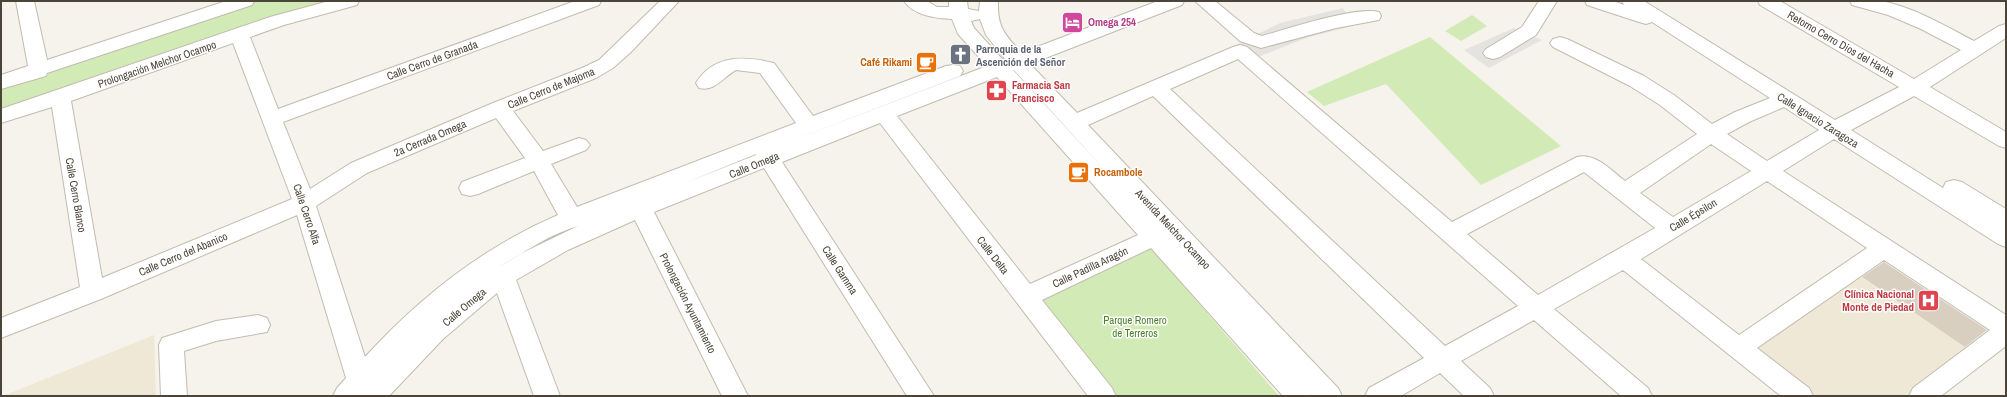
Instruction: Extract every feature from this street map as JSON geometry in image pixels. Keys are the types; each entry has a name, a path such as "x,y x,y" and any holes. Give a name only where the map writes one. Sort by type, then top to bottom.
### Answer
{"street":[{"path":"25,1 40,71"},
{"path":"1,82 40,71 216,5 245,1"},
{"name":"Prolongación Melchor Ocampo","path":"1,116 60,98 240,35 301,7 350,1"},
{"name":"Calle Cerro de Granada","path":"271,119 592,1"},
{"name":"Calle Cerro de Majoma","path":"500,108 589,73 606,64 670,1"},
{"path":"913,1 933,12 988,9 1004,59"},
{"name":"Calle Omega","path":"361,392 386,349 414,322 461,282 494,259 523,242 572,218 764,151 884,113 1138,1"},
{"name":"Calle Omega","path":"361,392 473,298 503,276 534,258 582,234 641,209 764,151 808,125 1175,1"},
{"path":"1204,1 1243,44 1450,233 1639,396"},
{"path":"1493,53 1529,31 1548,1"},
{"path":"1594,1 1679,23"},
{"name":"Calle Ignacio Zaragoza","path":"1619,1 1649,4 1841,126 2006,238"},
{"name":"Retorno Cerro Dios del Hacha","path":"1767,1 2006,141"},
{"path":"1858,1 1895,11 1928,25 1976,50"},
{"path":"958,10 1004,59"},
{"path":"1075,122 1156,87 1253,40 1267,41 1303,29 1372,16"},
{"name":"Calle Ignacio Zaragoza","path":"1679,23 1786,100 1841,126 2006,220"},
{"name":"Calle Épsilon","path":"1378,396 1624,258 1671,228 1841,126 1914,88 2006,30"},
{"name":"Calle Cerro Alfa","path":"240,35 304,203 361,392"},
{"path":"1560,43 1637,80 1711,134 2006,328"},
{"name":"Avenida Melchor Ocampo","path":"1004,59 1075,122 1329,396"},
{"name":"Avenida Melchor Ocampo","path":"1004,59 1154,237 1298,396"},
{"path":"706,83 724,68 739,62 766,68 808,125"},
{"path":"1156,87 1481,396"},
{"name":"Calle Cerro Blanco","path":"60,98 93,292"},
{"path":"1624,192 1711,134 1742,117 1786,100"},
{"path":"500,108 539,161 572,218"},
{"name":"2a Cerrada Omega","path":"359,168 500,108"},
{"name":"Calle Delta","path":"884,113 1103,396"},
{"path":"470,188 579,145"},
{"name":"Calle Gamma","path":"764,151 921,396"},
{"path":"1450,233 1584,162 1671,228"},
{"name":"Calle Cerro del Abanico","path":"1,328 93,292 304,203 359,168"},
{"name":"Prolongación Ayuntamiento","path":"641,209 735,396"},
{"name":"Calle Padilla Aragón","path":"1026,297 1154,237"},
{"path":"1739,348 1884,248"},
{"path":"1624,258 1800,396"},
{"path":"503,276 546,396"},
{"path":"174,396 171,345 216,331 258,325"},
{"path":"1922,396 2006,332"}],"shaded area":[{"path":"1343,8 1353,26 1309,37 1248,61 1234,46 1280,23"},
{"path":"1514,28 1542,40 1489,68 1464,50"},
{"path":"1852,271 1977,355 1922,396 1800,396 1739,348"},
{"path":"154,335 156,396 3,396"}],"green space":[{"path":"247,1 346,1 1,114 1,85"},
{"path":"1472,15 1487,26 1461,41 1445,31"},
{"path":"1430,37 1561,146 1481,185 1386,84 1324,106 1307,92"},
{"name":"Parque Romero de Terreros","path":"1151,248 1279,396 1110,396 1036,304"}],"building":[{"path":"1884,262 1987,330 1965,347 1862,277"}],"place":[{"name":"Omega 254","path":"1073,22"},
{"name":"Parroquia de la Ascención del Señor","path":"960,55"},
{"name":"Café Rikami","path":"927,62"},
{"name":"Farmacia San Francisco","path":"997,91"},
{"name":"Rocambole","path":"1079,172"},
{"name":"Clínica Nacional Monte de Piedad","path":"1929,300"}]}
